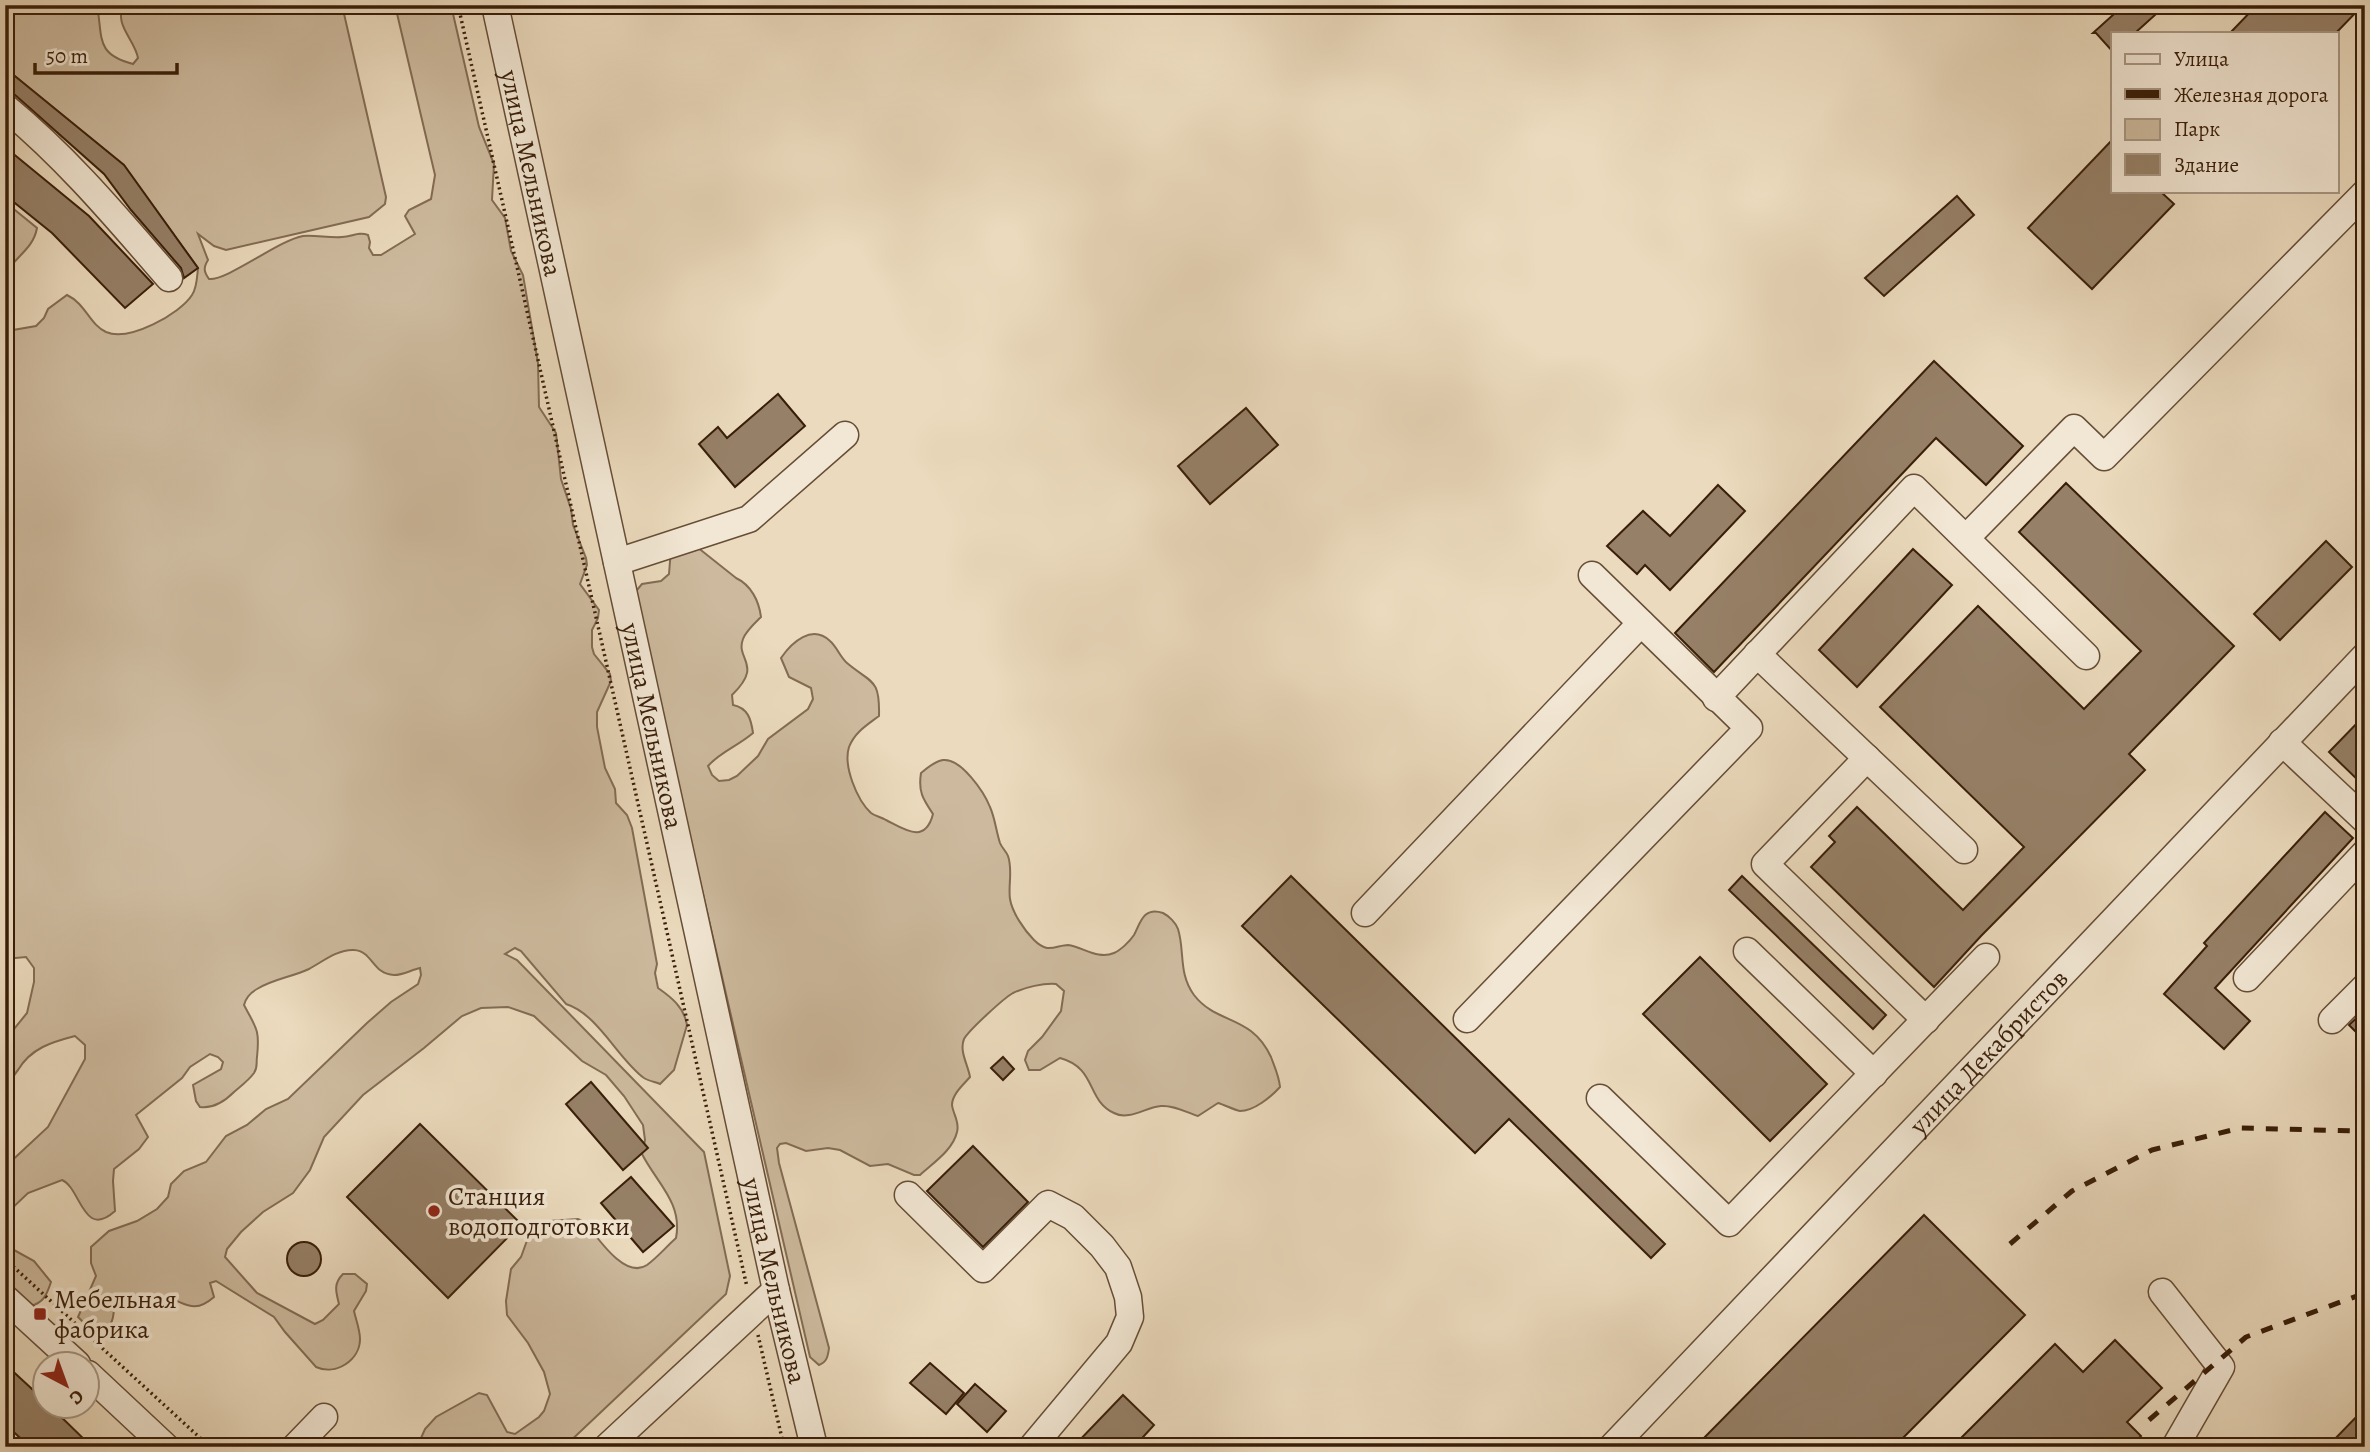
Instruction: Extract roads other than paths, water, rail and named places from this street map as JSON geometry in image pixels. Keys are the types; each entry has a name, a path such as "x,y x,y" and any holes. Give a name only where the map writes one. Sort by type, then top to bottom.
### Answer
{"street":[{"name":"улица Мельникова","path":"495,5 776,1290 814,1447"},
{"path":"6,110 40,136 89,185 169,278"},
{"path":"1966,538 2074,428 2104,457 2365,193"},
{"path":"617,562 749,519 845,435"},
{"path":"1716,698 1914,488 2086,656"},
{"path":"1467,1019 1749,728 1592,575"},
{"path":"1365,913 1641,623"},
{"path":"1757,654 1964,850"},
{"name":"улица Декабристов","path":"1612,1447 2365,656"},
{"path":"2282,743 2365,820"},
{"path":"1867,758 1765,864 1926,1020"},
{"path":"2247,978 2365,853"},
{"path":"1747,951 1874,1074"},
{"path":"1600,1098 1729,1223 1986,957"},
{"path":"2333,1020 2365,987"},
{"path":"908,1195 983,1269 1048,1204 1073,1217 1102,1246 1118,1267 1128,1297 1130,1317 1119,1343 1032,1447"},
{"path":"607,1447 776,1290"},
{"path":"2162,1292 2221,1367 2175,1447"},
{"path":"5,1298 62,1350"},
{"path":"102,1387 166,1447"},
{"path":"295,1447 324,1417"}],"railway":[{"path":"2010,1244 2072,1191 2152,1150 2240,1128 2365,1133"},
{"path":"2149,1420 2246,1337 2365,1293"}],"place":[{"name":"Станция водоподготовки","path":"434,1211"},
{"name":"Мебельная фабрика","path":"40,1314"}]}
